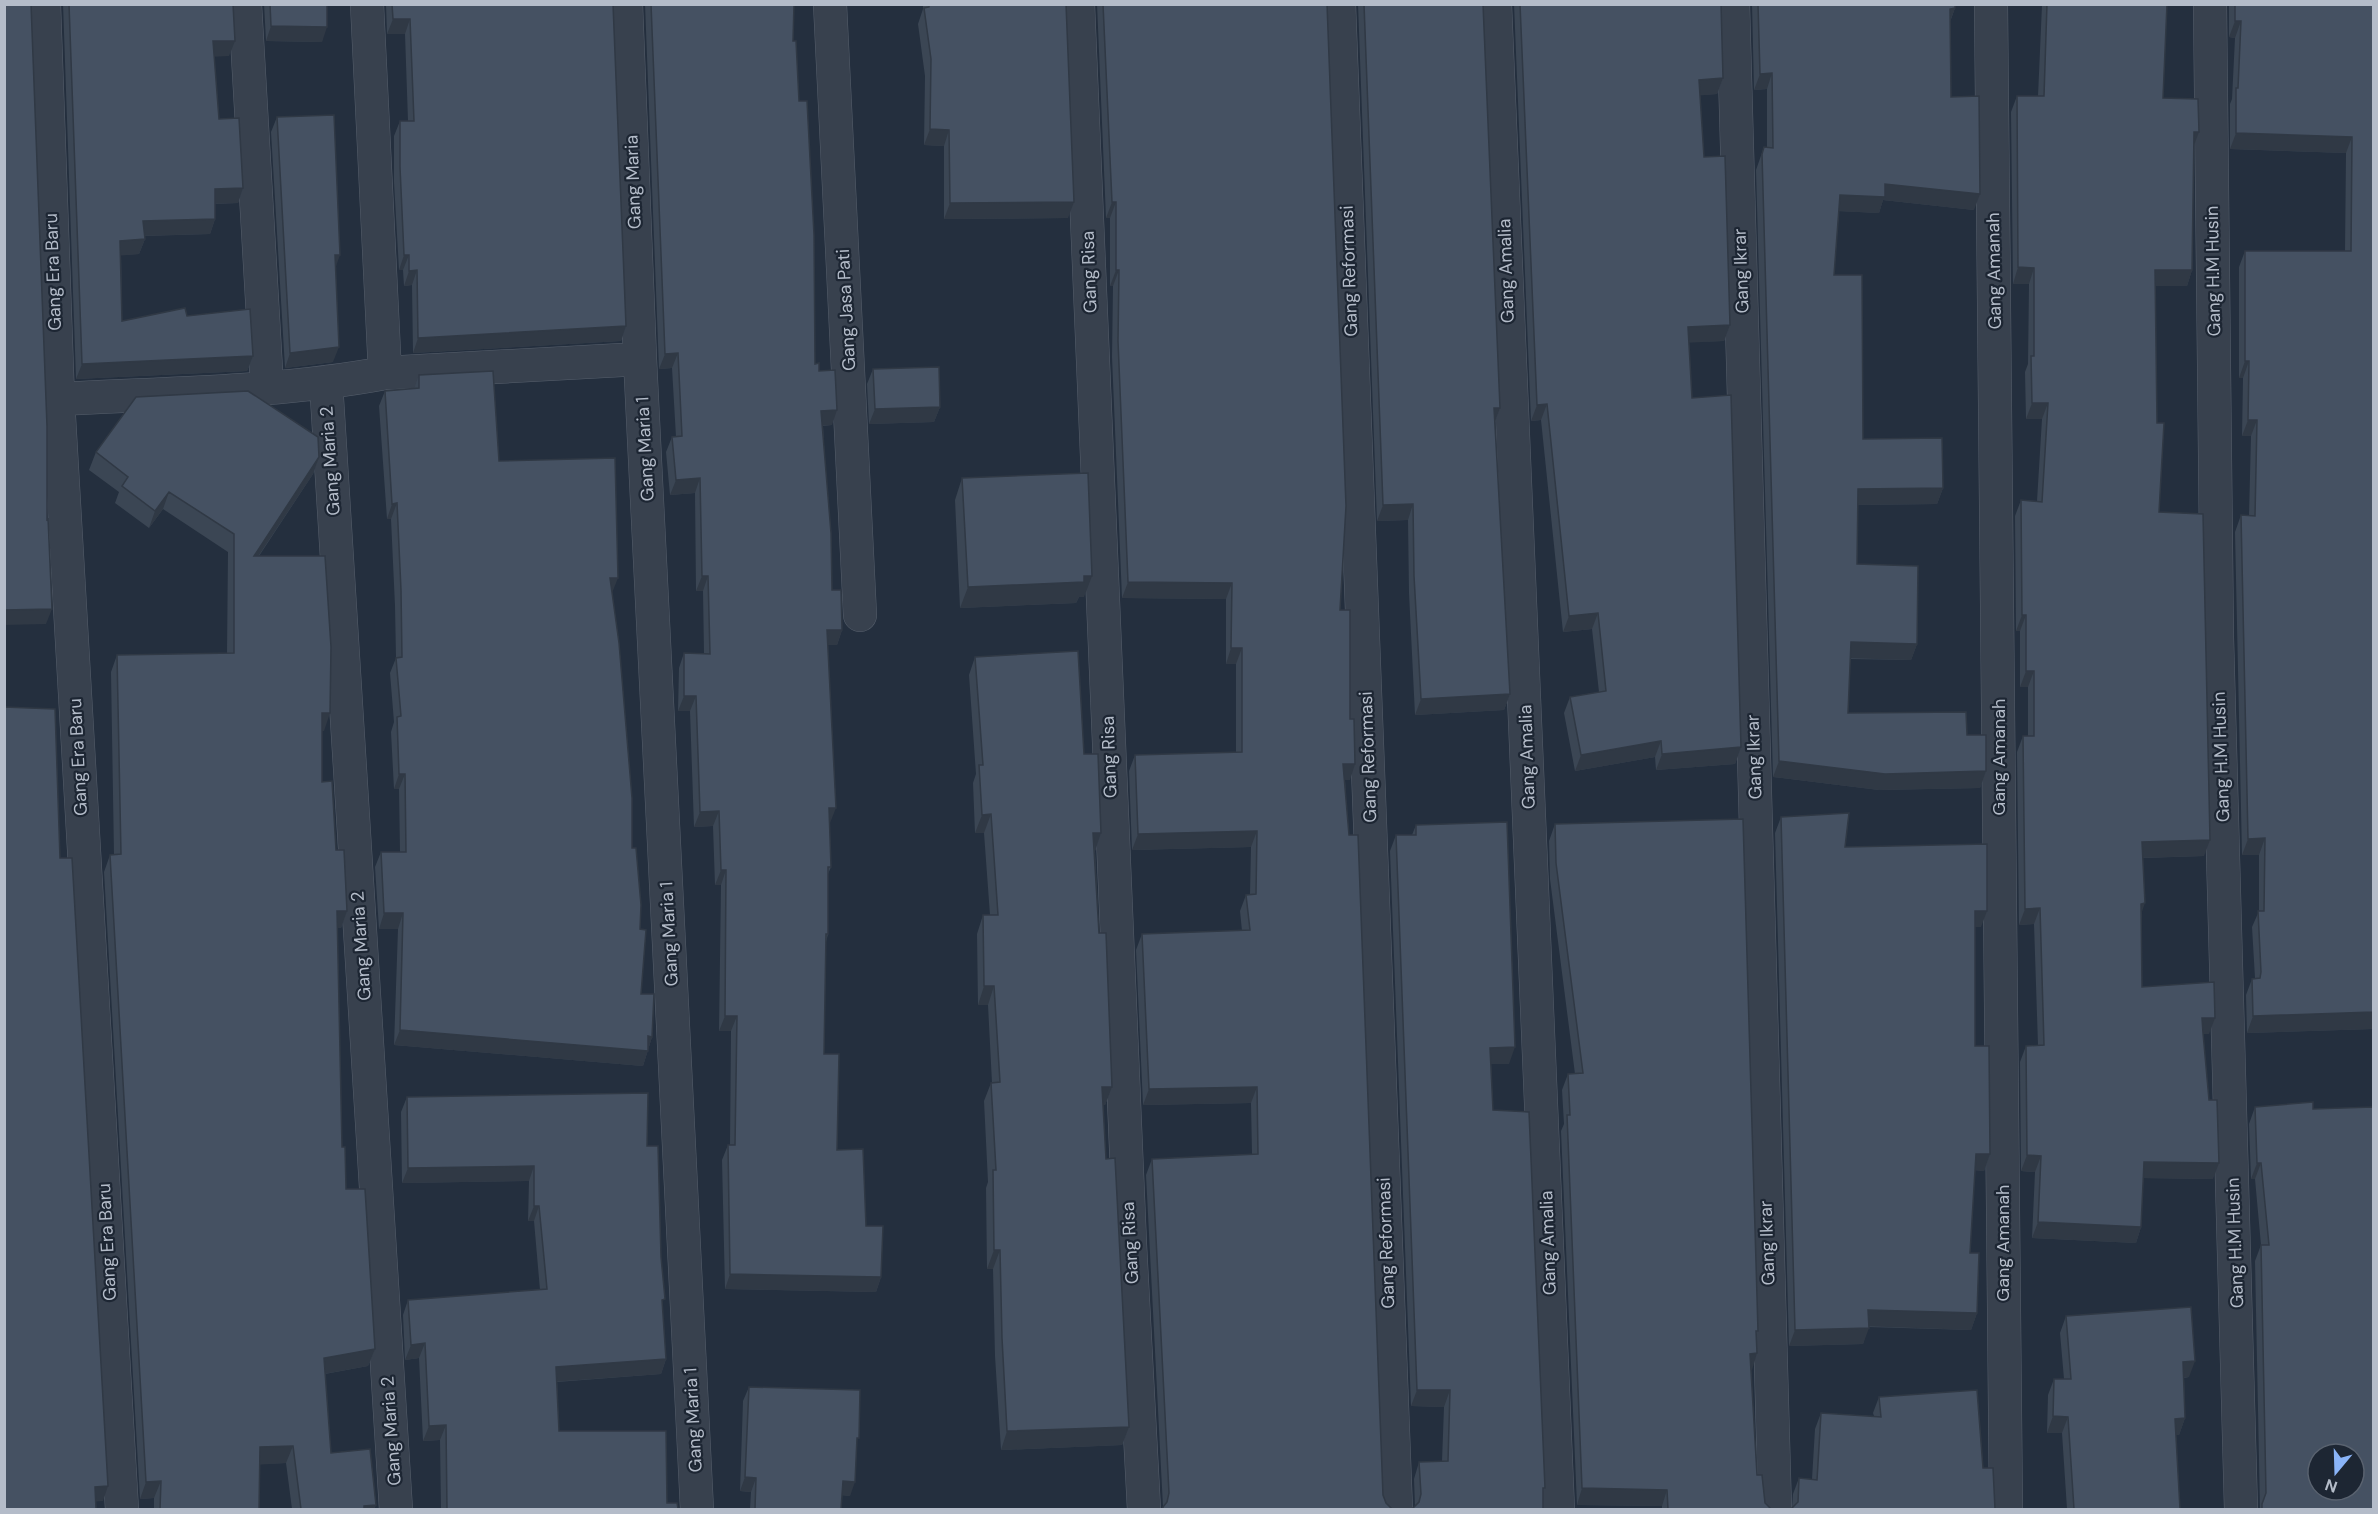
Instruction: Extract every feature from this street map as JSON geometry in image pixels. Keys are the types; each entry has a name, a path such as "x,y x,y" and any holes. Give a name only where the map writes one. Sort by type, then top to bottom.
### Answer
{"street":[{"name":"Gang Era Baru","path":"44,4 58,399 122,1509"},
{"path":"245,4 267,387"},
{"path":"367,4 385,374"},
{"name":"Gang Maria","path":"626,4 640,359"},
{"name":"Gang Jasa Pati","path":"830,4 860,615"},
{"name":"Gang Risa","path":"1078,4 1130,1244 1144,1509"},
{"name":"Gang Reformasi","path":"1339,4 1396,1509"},
{"name":"Gang Amalia","path":"1495,4 1558,1509"},
{"name":"Gang Ikrar","path":"1733,4 1774,1509"},
{"name":"Gang Amanah","path":"1991,4 2006,1509"},
{"name":"Gang H.M Husin","path":"2210,4 2217,637 2241,1509"},
{"path":"58,399 267,387 385,374 640,359"},
{"name":"Gang Maria 1","path":"640,359 697,1509"},
{"name":"Gang Maria 2","path":"326,382 396,1509"}],"building":[{"path":"4,4 31,4 47,426 47,521 48,518 52,609 4,610"},
{"path":"69,4 233,4 235,41 213,41 219,119 239,118 243,188 215,189 215,219 143,221 145,239 120,241 122,321 185,308 187,316 250,309 253,356 82,364"},
{"path":"270,4 327,4 327,27 271,26"},
{"path":"392,4 613,4 626,326 418,338 417,270 409,271 409,255 404,255 400,167 400,121 414,121 410,19 393,19"},
{"path":"651,4 794,4 793,41 796,41 799,101 807,101 814,235 815,364 819,363 819,371 835,370 837,410 821,411 831,533 832,590 841,590 842,630 827,630 836,808 829,808 831,867 828,867 824,1054 839,1054 837,1150 863,1149 866,1226 883,1226 881,1277 730,1274 728,1145 735,1145 737,1016 725,1016 726,870 721,870 719,811 700,812 696,696 684,696 684,653 710,654 708,576 702,576 700,478 676,480 672,437 682,436 678,353 665,354"},
{"path":"929,4 1066,4 1074,202 950,203 949,130 930,129 931,59 924,8 929,7"},
{"path":"1103,4 1327,4 1346,506 1340,610 1350,610 1350,719 1354,719 1355,764 1343,764 1349,835 1358,835 1383,1495 1386,1503 1392,1509 1163,1509 1169,1493 1152,1159 1258,1154 1257,1087 1149,1089 1142,934 1250,930 1246,895 1256,894 1257,831 1138,834 1135,755 1242,752 1242,648 1231,648 1232,583 1128,582 1118,341 1119,270 1116,270 1116,202 1112,202"},
{"path":"1364,4 1483,4 1500,408 1494,408 1510,694 1421,699 1414,576 1413,504 1383,505"},
{"path":"1520,4 1721,4 1723,78 1699,80 1704,157 1725,156 1730,325 1688,327 1692,398 1731,395 1741,747 1662,754 1661,741 1581,755 1570,697 1606,691 1598,613 1569,616 1547,404 1537,405"},
{"path":"1758,4 1955,4 1955,8 1950,9 1951,97 1979,96 1980,194 1885,184 1885,197 1840,195 1834,275 1862,275 1863,439 1942,438 1943,488 1858,489 1857,564 1918,566 1917,644 1851,642 1848,713 1966,712 1967,735 1986,735 1986,771 1885,774 1779,761 1762,154 1764,147 1773,148 1772,73 1760,74"},
{"path":"2047,4 2167,4 2163,98 2198,99 2199,132 2194,132 2192,270 2155,270 2157,423 2164,423 2159,512 2203,514 2210,840 2142,842 2145,903 2141,904 2142,987 2214,982 2215,1018 2202,1018 2209,1100 2217,1100 2219,1163 2144,1162 2141,1227 2038,1222 2041,1156 2027,1155 2026,1046 2044,1045 2040,908 2025,909 2023,736 2034,736 2034,671 2026,671 2026,615 2022,615 2021,500 2042,502 2048,403 2032,403 2034,268 2018,267 2017,96 2044,96"},
{"path":"2235,4 2373,4 2373,1012 2253,1016 2252,979 2260,978 2261,972 2258,911 2264,911 2265,838 2248,839 2241,515 2255,516 2257,420 2248,420 2249,361 2245,361 2245,251 2351,251 2352,137 2236,133 2236,88 2238,88 2241,21 2235,21"},
{"path":"334,115 340,255 335,255 339,347 290,353 277,117"},
{"path":"939,367 940,407 875,409 873,369"},
{"path":"493,371 499,461 615,458 618,578 610,578 619,643 632,798 632,848 636,848 641,905 640,929 646,930 641,994 654,994 652,1037 648,1036 648,1051 400,1030 403,913 384,913 381,852 406,852 405,774 399,774 397,717 401,716 396,658 402,657 401,590 397,503 392,504 385,391 419,388 419,375"},
{"path":"248,391 318,437 319,457 254,556 325,556 331,647 330,713 322,713 322,782 332,781 336,850 344,850 347,911 337,911 342,1147 345,1147 346,1189 365,1189 375,1349 324,1358 331,1453 370,1449 376,1505 364,1506 364,1509 301,1509 293,1446 260,1447 259,1509 160,1509 161,1481 146,1482 110,855 121,854 117,655 234,653 234,534 169,492 155,511 122,486 128,477 96,452 136,397"},
{"path":"1088,473 1092,576 1084,576 1084,582 968,587 962,478"},
{"path":"1078,651 1084,754 1098,754 1101,833 1093,833 1099,933 1106,933 1112,1087 1102,1087 1106,1159 1115,1158 1129,1427 1007,1431 1000,1250 994,1250 993,1170 996,1170 991,1083 1000,1082 994,986 984,986 983,915 998,915 991,814 982,815 979,765 983,765 975,657"},
{"path":"4,707 55,709 60,858 72,858 108,1486 95,1487 96,1509 4,1509"},
{"path":"1849,813 1845,847 1987,844 1987,911 1975,911 1975,1046 1989,1046 1990,1154 1976,1154 1970,1253 1979,1253 1977,1313 1868,1310 1869,1328 1795,1330 1781,817"},
{"path":"1743,819 1758,1331 1756,1331 1757,1353 1750,1354 1757,1475 1762,1475 1765,1503 1771,1509 1668,1509 1667,1490 1582,1488 1567,1115 1570,1115 1568,1074 1583,1073 1556,863 1555,824"},
{"path":"1507,822 1515,1047 1490,1048 1493,1110 1529,1112 1545,1488 1543,1488 1543,1509 1412,1509 1419,1502 1421,1494 1419,1462 1448,1461 1450,1390 1417,1390 1396,835 1416,835 1416,825"},
{"path":"648,1093 647,1146 658,1146 666,1359 556,1367 559,1431 666,1431 667,1503 677,1503 678,1509 447,1509 446,1425 429,1426 425,1343 411,1345 408,1300 547,1289 539,1206 534,1206 534,1166 408,1168 407,1097"},
{"path":"2313,1102 2313,1109 2373,1107 2373,1509 2262,1509 2266,1493 2261,1245 2269,1245 2261,1163 2257,1163 2255,1107"},
{"path":"2191,1307 2195,1361 2183,1362 2185,1418 2175,1419 2180,1509 2074,1509 2068,1417 2053,1416 2054,1379 2071,1379 2066,1316"},
{"path":"749,1387 860,1390 855,1482 843,1481 841,1509 755,1509 756,1478 745,1477"},
{"path":"1977,1390 1983,1468 1993,1468 1995,1509 1791,1509 1798,1502 1799,1478 1817,1480 1821,1413 1881,1417 1879,1397"}]}
